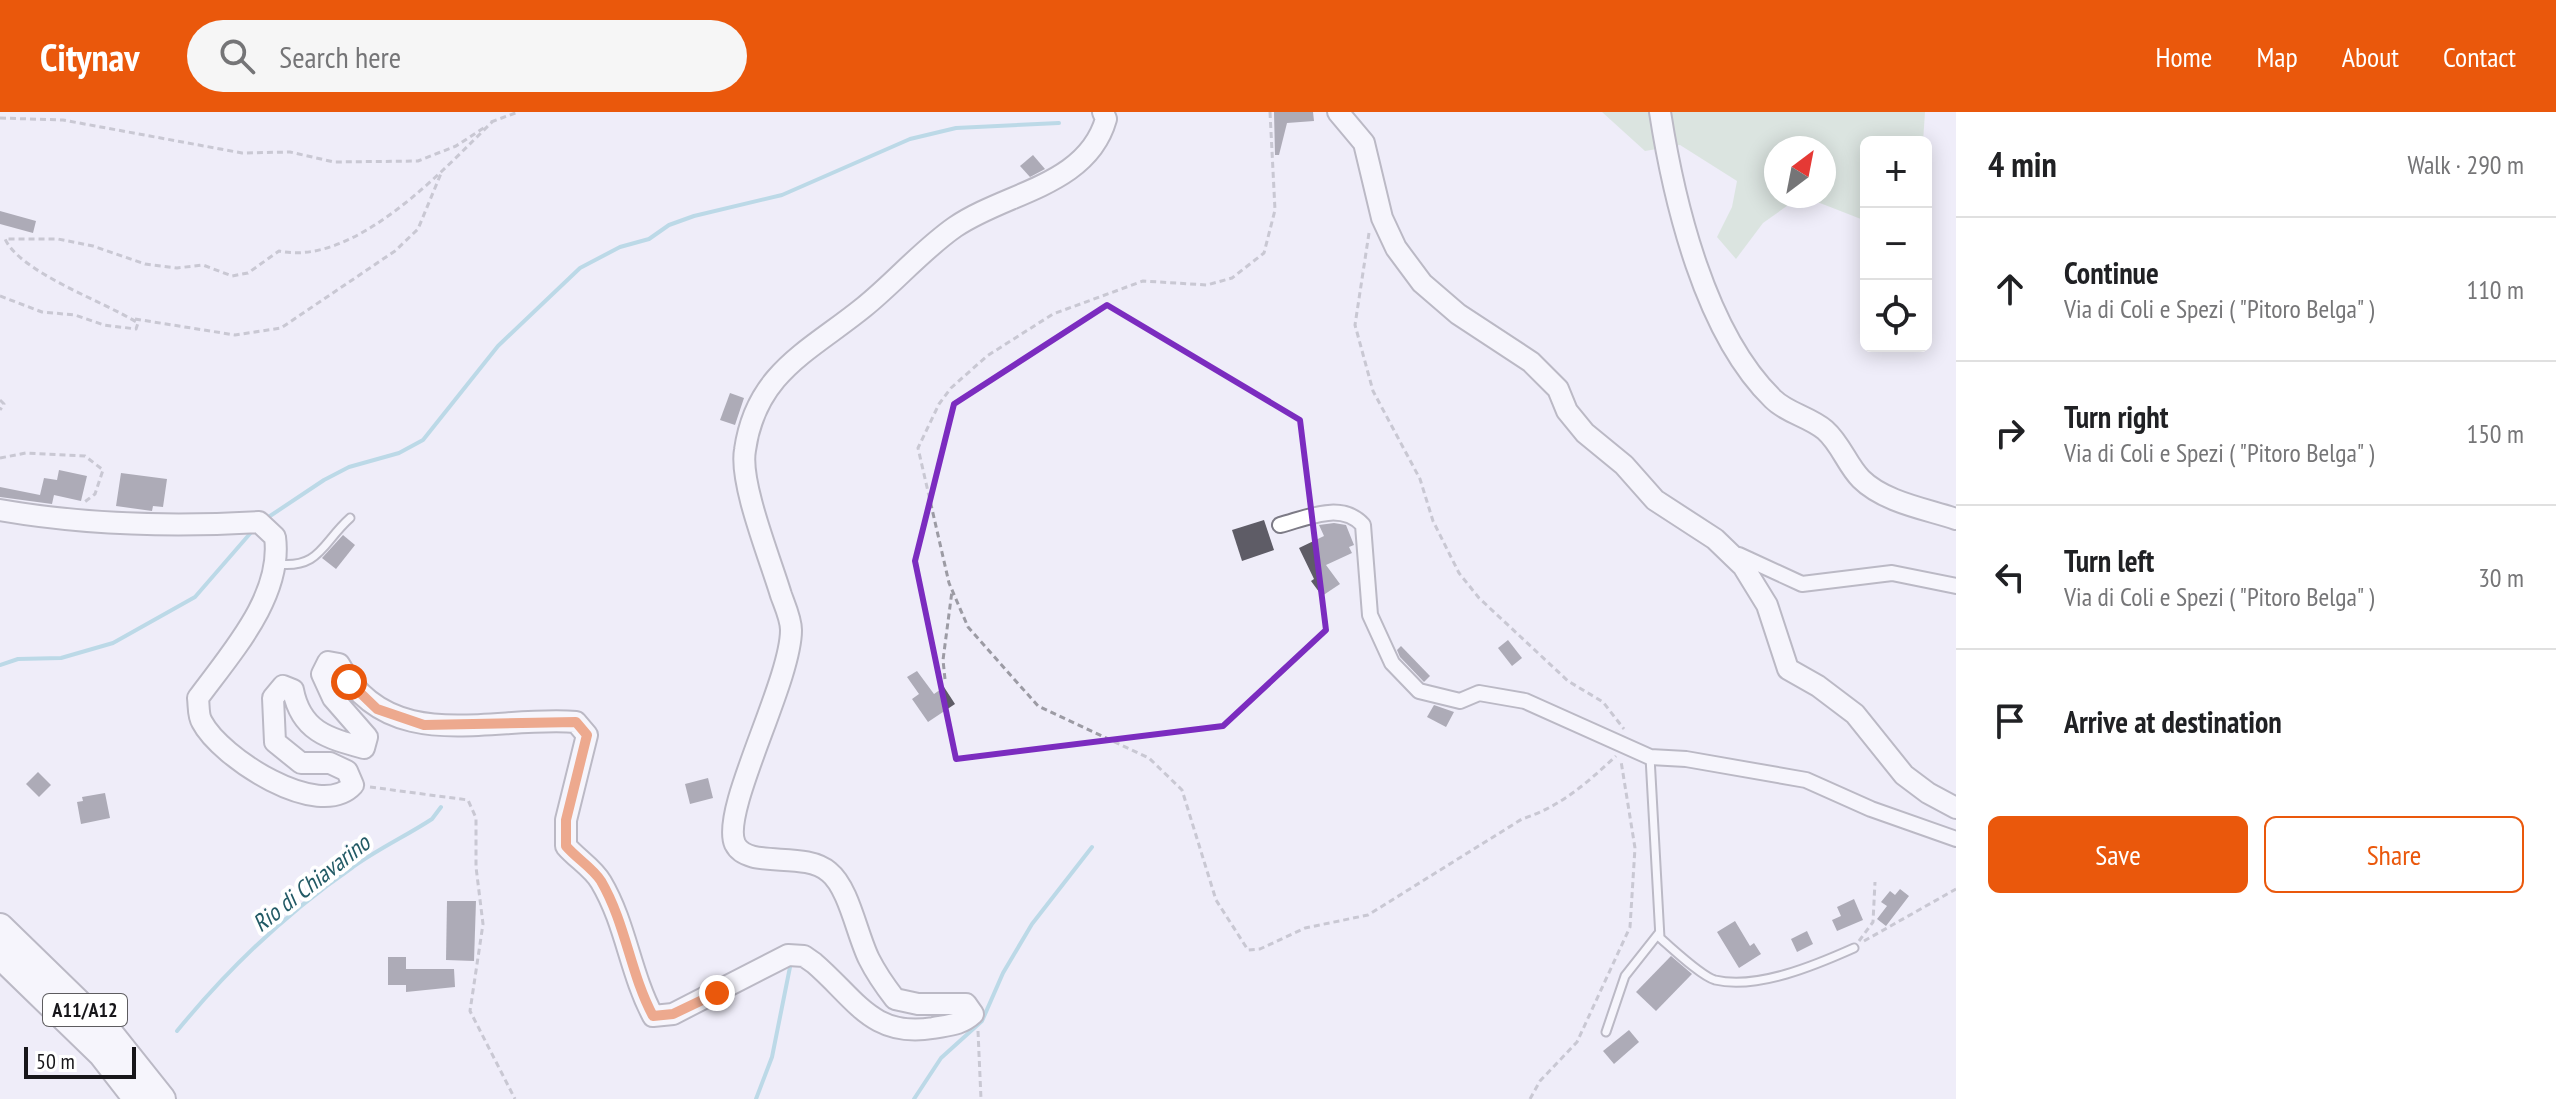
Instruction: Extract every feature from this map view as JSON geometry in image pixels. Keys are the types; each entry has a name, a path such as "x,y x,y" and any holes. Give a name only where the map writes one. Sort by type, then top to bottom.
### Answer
{"highway":[{"name":"A11/A12","path":"0,927 111,1035 162,1099"},
{"name":"A11/A12","path":"0,955 102,1054 137,1099"}],"street":[{"path":"0,510 60,521 212,527 262,525 275,537 276,564 272,582 250,625 198,698 200,720 216,742 240,763 300,792 327,797 347,791 353,785 347,771 330,763 301,763 275,742 273,698 283,686 293,690 297,711 305,725 364,748 367,737 363,728 349,719 322,674 328,662 339,664 349,682 377,709 424,725 576,722 587,735 566,820 566,846 599,878 616,911 639,990 653,1016 673,1014 788,955 804,956 814,963 874,1020 892,1030 918,1030 963,1023 973,1014 966,1004 918,1004 895,999 869,959 842,889 832,873 818,863 792,858 752,858 736,847 733,836 739,799 789,658 791,626 750,492 744,452 759,399 784,366 864,307 954,228 1086,160 1101,136 1106,119 1103,112"},
{"path":"1338,112 1364,143 1375,198 1396,248 1422,283 1458,314 1531,362 1558,389 1567,411 1585,433 1624,465 1655,500 1749,562 1802,584 1892,573 1956,586"},
{"path":"1660,112 1671,183 1709,294 1731,344 1752,375 1775,401 1824,429 1859,478 1876,492 1956,519"},
{"path":"1280,525 1336,511 1356,518 1363,525 1370,615 1392,663 1419,691 1460,701 1479,693 1525,701 1650,757 1686,759 1806,780 1956,839"},
{"path":"1715,539 1743,566 1767,605 1788,669 1855,714 1904,775 1956,808"}],"lane":[{"path":"276,564 299,566 313,560 350,518"},
{"path":"1650,757 1660,938 1713,980 1757,980 1810,967 1854,948"},
{"path":"1606,1032 1625,976 1659,933"}],"path":[{"path":"0,118 63,120 242,153 290,152 334,162 418,161 456,146 492,122 518,112"},
{"path":"1270,112 1275,210 1264,253 1232,278 1207,285 1143,281 1053,314 987,356 939,404 918,448 952,589 968,627 1038,706 1149,758 1182,790 1216,900 1248,950 1260,949 1305,928 1368,915 1509,827 1547,812 1582,788 1628,745"},
{"path":"0,296 42,312 75,315 125,329 136,329 138,323 131,319 31,269 11,252 5,239 58,239 93,246 145,264 177,268 203,265 232,276 240,275 248,273 279,251 292,253 341,244 391,213 443,170 492,122"},
{"path":"131,319 235,335 281,328 395,251 418,229 443,170"},
{"path":"1375,198 1355,325 1373,391 1420,479 1433,521 1459,573 1479,598 1568,681 1603,702 1621,721 1628,745 1621,762 1635,848 1630,927 1577,1042 1540,1081 1530,1099"},
{"path":"0,400 4,404 0,410"},
{"path":"0,458 26,453 85,456 103,470 95,494 60,521"},
{"path":"945,679 943,660 952,589"},
{"path":"353,785 468,800 476,818 476,867 483,924 470,1011 515,1099"},
{"path":"1854,948 1873,922 1875,882"},
{"path":"1854,948 1956,889"},
{"path":"978,1034 981,1099"}],"highlighted area":[{"path":"1107,305 1300,420 1326,630 1223,726 956,759 915,561 954,404"}],"green space":[{"path":"1602,112 1925,112 1923,136 1860,136 1860,219 1833,208 1836,208 1836,136 1764,136 1764,208 1784,208 1763,223 1736,259 1717,237 1732,207 1737,181 1680,145 1645,151"}],"building":[{"path":"1274,112 1313,112 1314,121 1287,123 1279,155 1275,155"},
{"path":"1033,155 1045,169 1030,177 1020,166"},
{"path":"0,211 36,221 33,233 0,224"},
{"path":"730,393 744,398 735,425 720,420"},
{"path":"59,470 87,476 81,501 54,495 52,504 0,497 0,487 40,495 44,478 57,480"},
{"path":"121,473 167,479 163,507 153,506 152,511 116,506"},
{"path":"1264,520 1274,550 1242,561 1232,530"},
{"path":"1319,525 1346,525 1354,545 1349,547 1352,553 1326,565 1340,584 1322,596 1311,581 1314,579 1299,548 1324,536"},
{"path":"343,535 355,545 336,569 322,558"},
{"path":"1508,640 1522,658 1512,666 1498,648"},
{"path":"1401,646 1430,676 1424,682 1400,657 1397,650"},
{"path":"917,671 934,694 944,687 955,704 928,722 912,699 919,694 907,677"},
{"path":"1434,705 1454,712 1446,727 1427,717"},
{"path":"38,772 51,785 39,797 26,784"},
{"path":"708,778 713,798 690,804 685,784"},
{"path":"105,793 110,818 81,824 77,802 83,801 82,797"},
{"path":"1900,889 1909,896 1886,926 1877,919 1887,906 1881,902 1890,891 1895,895"},
{"path":"1854,899 1863,920 1837,931 1832,920 1841,916 1837,907"},
{"path":"447,901 476,901 474,961 446,960"},
{"path":"1735,921 1750,946 1754,943 1761,954 1739,968 1717,932"},
{"path":"1807,931 1813,944 1797,952 1791,939"},
{"path":"1671,956 1692,974 1656,1011 1636,992"},
{"path":"388,957 406,957 406,969 454,969 455,987 406,992 406,985 388,985"},
{"path":"1629,1030 1639,1042 1614,1064 1603,1051"}],"waterway":[{"path":"267,518 349,467 399,453 423,440 498,346 580,268 620,247 649,239 669,225 694,216 782,195 910,139 956,128 1059,123"},
{"path":"0,665 18,659 61,658 113,643 195,597 254,529"},
{"name":"Rio di Chiavarino","path":"177,1031 237,964 281,923 353,867 432,819 441,807"},
{"path":"914,1099 941,1058 982,1021 1003,973 1032,924 1092,847"},
{"path":"756,1099 772,1057 790,967"}],"route":[{"path":"349,682 377,709 424,725 551,720 576,722 587,735 574,799 566,820 566,846 599,878 616,911 639,990 653,1016 673,1014 717,993"}]}
